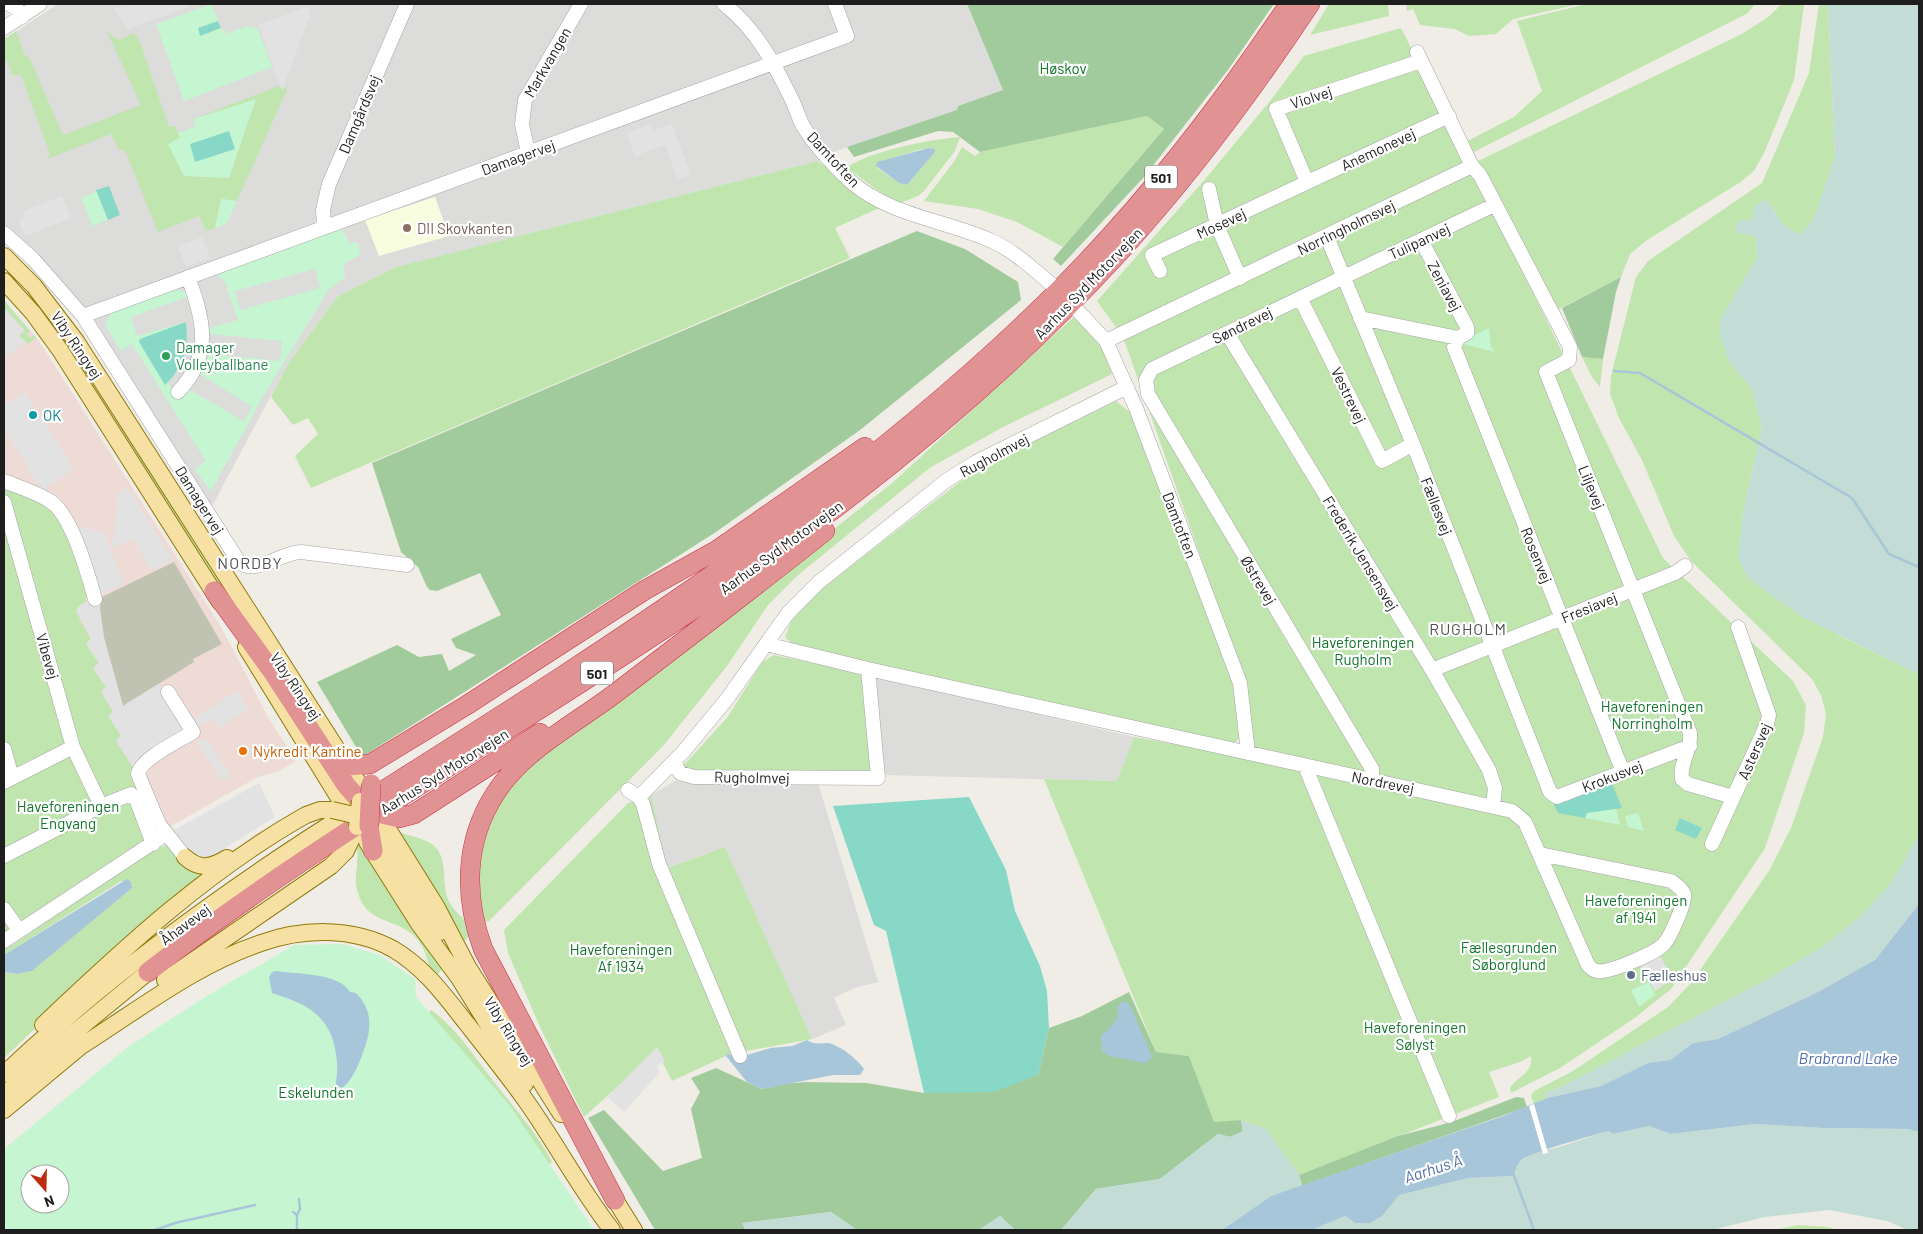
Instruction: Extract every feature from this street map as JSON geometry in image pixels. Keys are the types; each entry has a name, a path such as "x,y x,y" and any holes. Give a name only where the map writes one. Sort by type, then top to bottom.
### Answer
{"highway":[{"name":"Aarhus Syd Motorvejen","path":"148,972 256,892 617,660 768,558 912,448 1020,340 1161,178 1248,65 1289,4"},
{"name":"Aarhus Syd Motorvejen","path":"363,810 607,648 764,540 1020,340 1112,260 1168,195 1262,76 1310,4"},
{"path":"615,1200 483,949 473,918 470,896 470,868 477,832 490,803 510,773 529,756 612,696 787,561 906,463 979,396 1020,340"},
{"path":"363,810 370,764 467,705 645,590 717,550 1020,340"},
{"path":"214,591 274,674 363,810 409,817 606,690 718,614"},
{"path":"363,810 379,770 427,738 467,705"}],"main road":[{"name":"Viby Ringvej","path":"4,256 34,286 76,341 264,638 363,810 419,924 453,954"},
{"name":"Viby Ringvej","path":"4,281 33,313 60,350 214,591 265,680 312,756 363,810 436,906 453,954 617,1230"},
{"path":"4,1063 83,986 172,908 277,832 315,811 322,803 325,792 315,774 312,756"},
{"path":"4,1110 153,988 323,872 339,859 363,810 315,811"},
{"name":"Åhavevej","path":"4,1074 84,1004 163,940 236,887 363,810"},
{"path":"182,853 197,866 208,867 223,860 260,836 277,832"},
{"path":"78,1048 205,969 237,952 283,936 321,932 347,933 392,949 413,963 444,995 525,1099 594,1207 612,1230"},
{"path":"4,1095 59,1045 148,972"},
{"name":"Viby Ringvej","path":"464,972 634,1230"}],"street":[{"path":"8,4 22,16"},
{"path":"4,28 40,4"},
{"name":"Damgårdsvej","path":"324,227 323,210 329,184 407,4"},
{"name":"Markvangen","path":"528,153 522,124 525,100 581,4"},
{"name":"Damtoften","path":"724,4 750,29 773,64 803,126 819,148 854,183 874,198 899,210 993,242 1022,259 1050,283"},
{"name":"Damagervej","path":"83,316 847,36 836,4"},
{"name":"Violvej","path":"1307,182 1276,109 1419,57 1449,116"},
{"path":"1449,116 1472,166"},
{"name":"Anemonevej","path":"1307,182 1449,116"},
{"name":"Liljevej","path":"1472,166 1480,175 1494,205 1570,347 1568,360 1546,372 1690,733 1690,746"},
{"name":"Norringholmsvej","path":"1106,341 1327,237 1472,166"},
{"name":"Mosevej","path":"1160,271 1152,255 1307,182"},
{"path":"1208,189 1217,225 1240,278"},
{"name":"Tulipanvej","path":"1343,277 1494,205"},
{"name":"Damagervej","path":"4,233 33,258 83,316 239,562 244,566 254,567 295,552 407,565"},
{"name":"Fællesvej","path":"1327,237 1413,444 1543,777"},
{"name":"Zeniavej","path":"1421,240 1467,327 1463,336"},
{"path":"178,392 196,365 203,338 201,316 188,277"},
{"name":"Søndrevej","path":"1146,380 1152,369 1343,277"},
{"name":"Vestrevej","path":"1300,298 1382,461 1413,444"},
{"name":"Damtoften","path":"1078,311 1106,341 1127,387 1240,683 1248,753"},
{"path":"1360,318 1463,336"},
{"name":"Frederik Jensensvej","path":"1226,333 1432,670 1490,770 1495,788 1493,806"},
{"name":"Rosenvej","path":"1463,336 1454,347 1623,772"},
{"name":"Østrevej","path":"1146,380 1148,394 1372,769 1372,780"},
{"name":"Rugholmvej","path":"868,669 878,778 694,777 680,773 674,762 727,699 788,613 819,582 947,480 976,462 1127,387"},
{"path":"4,481 38,495 59,508 69,526 95,599"},
{"name":"Vibevej","path":"4,502 73,747 101,806"},
{"name":"Fresiavej","path":"1432,670 1676,573 1685,566"},
{"name":"Astersvej","path":"1712,844 1768,724 1769,715 1738,627"},
{"path":"766,644 868,669 1248,753"},
{"path":"168,692 193,732 142,764 138,774 155,817 182,853"},
{"path":"1690,746 1680,770 1682,779 1688,784 1733,797"},
{"name":"Krokusvej","path":"1543,777 1550,792 1557,797 1690,746"},
{"path":"4,749 8,779 73,747"},
{"name":"Nordrevej","path":"1248,753 1493,806 1518,814 1525,822 1540,854"},
{"path":"674,762 633,794 647,814 659,864 740,1056"},
{"path":"1305,766 1449,1116"},
{"path":"4,856 101,806 131,794 136,799 153,844"},
{"path":"4,941 153,844 166,833"},
{"path":"1540,854 1670,881 1680,887 1684,894 1684,901 1670,936 1663,945 1647,955 1606,971 1592,969 1588,965 1540,854"},
{"path":"4,909 19,930"}],"shaded area":[{"path":"58,4 967,4 1003,90 958,106 957,110 839,150 818,161 396,267 337,297 288,364 211,508 100,331 4,228 4,39"},
{"path":"128,4 196,4 128,29 114,9"},
{"path":"1828,4 1919,4 1919,674 1802,617 1748,578 1738,557 1743,514 1762,427 1752,389 1729,361 1721,338 1720,320 1757,258 1756,237 1735,232 1738,221 1752,220 1754,206 1766,199 1782,223 1799,235 1813,221 1835,157"},
{"path":"307,7 310,15 282,91 258,25"},
{"path":"218,21 221,28 200,36 198,28"},
{"path":"650,124 653,131 672,124 691,175 678,179 665,145 635,156 626,133"},
{"path":"229,131 235,149 195,162 190,144"},
{"path":"109,186 120,215 108,220 96,190"},
{"path":"62,196 71,218 25,236 19,220 25,217 23,211"},
{"name":"DII Skovkanten","path":"435,197 449,236 379,256 365,220"},
{"path":"202,237 210,258 186,267 178,246"},
{"path":"4,300 39,341 221,627 268,717 296,761 279,771 256,778 162,831 125,786 72,607 101,594 78,532 64,504 45,493 4,475"},
{"path":"4,308 24,330 19,336 26,342 4,357 4,335 7,329 4,326"},
{"name":"Damager Volleyballbane","path":"186,322 187,340 184,356 177,371 165,385 139,342 140,339"},
{"path":"25,392 74,469 42,490 4,430 4,405"},
{"path":"127,488 173,559 152,571 133,540 112,547 118,502 114,496"},
{"path":"84,526 97,532 104,530 123,584 101,594 78,532 78,529"},
{"path":"174,562 222,644 193,659 194,662 123,706 104,638 100,609 102,597"},
{"path":"86,602 100,609 104,638 123,706 158,684 188,731 132,766 116,740 121,736 108,716 113,711 101,691 106,687 93,668 99,663 86,644 91,639 76,611 78,607"},
{"path":"874,676 1134,737 1117,781 883,775"},
{"path":"237,691 248,710 219,728 213,718 198,727 193,719"},
{"path":"207,739 231,777 221,780 196,740"},
{"path":"675,781 818,783 878,982 854,988 834,998 846,1025 812,1039 725,847 666,868 651,795"},
{"path":"1611,781 1622,808 1587,813 1585,818 1558,813 1553,803"},
{"path":"259,783 275,817 206,860 195,860 172,831"},
{"path":"969,797 1006,870 1015,911 1040,966 1047,991 1049,1028 1038,1075 993,1092 924,1093 886,931 874,925 833,806"},
{"path":"1680,818 1702,828 1696,839 1675,830"},
{"path":"1919,835 1919,904 1875,960 1818,992 1718,1039 1693,1043 1670,1060 1648,1063 1601,1086 1547,1098 1545,1093 1559,1088 1764,981 1822,947 1861,916 1891,883"},
{"path":"1659,953 1672,979 1655,991 1638,961"},
{"path":"657,1047 665,1061 657,1066 660,1072 624,1112 607,1097"},
{"path":"1241,1120 1266,1129 1299,1175 1302,1186 1271,1196 1222,1230 1061,1230 1096,1189 1160,1179 1218,1134 1230,1137 1243,1131"},
{"path":"1755,1124 1823,1128 1908,1129 1919,1132 1919,1230 1908,1230 1887,1221 1829,1210 1765,1217 1712,1230 1311,1230 1345,1216 1355,1223 1382,1216 1398,1195 1468,1178 1513,1176 1519,1162 1535,1152 1556,1148 1608,1131 1613,1134 1649,1126 1671,1134"},
{"path":"831,1212 857,1230 745,1230 742,1223"},
{"path":"1000,1216 1015,1230 979,1230"}],"green space":[{"path":"212,4 222,31 225,30 226,34 247,26 258,29 272,67 184,101 156,24"},
{"name":"Høskov","path":"967,4 1274,4 1228,70 1144,177 1061,266 1053,259 1164,129 1147,116 980,152 953,132 938,131 854,157 847,147 957,110 958,106 1003,90"},
{"path":"1329,4 1388,4 1389,16 1310,35"},
{"path":"1406,4 1579,4 1513,19 1496,34 1469,36 1455,29 1420,25 1413,9 1407,11"},
{"path":"1587,4 1755,4 1748,13 1466,156 1663,558 1793,681 1806,705 1804,733 1765,848 1671,989 1636,1017 1560,1068 1511,1093 1510,1088 1530,1067 1531,1056 1520,1062 1489,1072 1499,1097 1299,1175 1266,1129 1241,1120 1214,1123 1189,1056 1156,1052 1044,779 1117,781 1134,737 1251,757 1247,688 1123,337 1097,301 1207,177 1270,101 1304,56 1401,28 1460,145 1514,117 1542,91 1517,21"},
{"path":"1782,4 1804,4 1794,80 1765,151 1754,171 1739,183 1647,240 1630,254 1621,277 1555,311 1476,162 1742,34 1768,17"},
{"path":"1819,4 1828,4 1835,157 1813,221 1799,235 1782,223 1773,209 1756,237 1757,258 1746,278 1729,361 1752,389 1762,427 1743,514 1738,557 1838,635 1919,674 1919,835 1891,883 1861,916 1822,947 1764,981 1559,1088 1545,1093 1547,1098 1534,1104 1531,1096 1534,1091 1573,1071 1668,1007 1691,983 1769,871 1791,828 1823,737 1826,714 1821,695 1812,679 1691,561 1674,536 1642,460 1619,418 1610,394 1611,376 1636,277 1648,261 1762,183 1809,73"},
{"path":"16,31 25,56 29,57 63,135 141,105 107,32 118,40 134,33 140,42 169,127 175,126 178,133 196,126 194,119 281,85 287,90 237,201 221,199 215,228 206,231 199,216 158,232 125,150 119,150 111,134 47,159 50,154 21,75 12,75 7,60 4,61 4,40"},
{"path":"256,99 229,178 184,176 168,144 180,138 178,133 196,126 194,119"},
{"path":"1147,116 1164,129 1063,247 1017,222 978,209 924,201 955,160 962,147 975,156 980,152"},
{"path":"960,137 955,151 924,191 918,196 900,203 877,190 847,168 870,156 885,151","holes":["922,149 935,152 907,185 899,183 877,168 878,162"]},
{"path":"818,161 879,208 835,228 850,258 311,488 295,456 318,434 308,418 293,425 271,397 288,364 337,297 396,267"},
{"path":"97,192 108,220 92,226 81,197"},
{"path":"221,199 237,201 227,223 215,228"},
{"path":"342,228 349,243 358,242 360,255 344,264 345,278 329,289 262,398 211,491 195,470 206,461 132,344 121,351 105,325 112,310 175,288 187,293 187,297 131,317 137,336 186,322 187,339 182,362 168,383 179,399 190,390 244,421 252,407 200,374 209,354 280,361 282,341 211,334 209,328 238,320 225,282 216,273","holes":["315,269 320,288 240,310 235,291"]},
{"path":"917,231 965,249 1018,282 1021,300 860,430 716,532 362,757 317,682 397,645 419,657 442,654 449,671 476,655 456,648 451,639 501,615 480,573 437,591 430,590 427,587 418,567 401,552 372,463"},
{"path":"4,271 49,314 346,772 4,274"},
{"path":"1621,277 1616,292 1603,359 1582,357 1562,308"},
{"path":"4,300 30,331 27,334 30,338 34,335 36,338 28,344 19,336 24,330 4,308"},
{"path":"1075,316 1102,347 1112,374 1005,426 931,467 798,575 768,605 727,666 663,746 489,921 483,922 477,881 487,823 522,769 702,633 891,484"},
{"path":"1489,328 1491,346 1495,352 1463,344 1471,329 1475,335"},
{"path":"1582,357 1603,359 1600,387 1592,377"},
{"path":"1116,401 1136,417 1227,651 1243,734 1233,745 799,650 785,637 791,622 816,593 974,471"},
{"name":"Haveforeningen Engvang","path":"4,487 52,509 62,524 87,589 86,602 78,607 80,620 91,639 86,644 99,663 93,668 106,687 101,692 113,712 121,736 116,741 132,766 162,831 21,922 4,939"},
{"path":"774,655 874,676 883,775 690,773 683,766 727,718 762,662"},
{"name":"Haveforeningen Af 1934","path":"651,795 667,868 725,847 812,1039 730,1054 672,1081 657,1051 584,1117 540,1027 508,953 504,930 628,803"},
{"path":"1616,808 1620,825 1585,818 1586,813"},
{"path":"1638,813 1644,831 1628,827 1625,816"},
{"path":"399,832 432,844 441,855 448,899 466,923 471,934 462,944"},
{"path":"360,841 444,967 436,976 421,945 412,934 374,915 362,903 356,887 358,856 356,844"},
{"path":"166,845 207,873 105,962 4,1058 4,972 17,974 32,971 132,888 131,882 121,881 4,955 4,945 8,948 147,853"},
{"name":"Eskelunden","path":"342,944 379,955 415,979 416,997 510,1106 594,1230 4,1230 4,1149 128,1047 202,999 294,945"},
{"path":"1649,982 1655,995 1639,1007 1631,990"},
{"path":"1129,992 1156,1052 1189,1056 1214,1122 1241,1120 1243,1131 1230,1137 1218,1134 1160,1179 1096,1189 1061,1230 1015,1230 1000,1216 979,1230 857,1230 831,1212 743,1223 745,1230 655,1230 588,1118 604,1110 663,1171 702,1158 691,1109 700,1092 691,1078 716,1068 762,1089 783,1084 805,1082 867,1083 924,1093 1038,1075 1049,1028 1082,1016"},
{"path":"431,1010 449,1025 465,1044 532,1131 552,1162 548,1165 360,1105"},
{"path":"1516,1097 1524,1098 1527,1107 1302,1186 1299,1175 1398,1136 1452,1122"},
{"path":"1798,1225 1828,1227 1837,1230 1775,1230"}],"water":[{"path":"929,148 935,149 935,152 907,185 899,183 876,166 877,162"},
{"path":"127,879 131,882 132,888 32,971 17,974 4,972 4,955"},
{"name":"Brabrand Lake","path":"1919,904 1919,1132 1908,1129 1823,1128 1755,1124 1671,1134 1649,1126 1613,1134 1608,1131 1547,1149 1525,1158 1520,1161 1513,1176 1468,1178 1399,1195 1382,1216 1370,1223 1355,1223 1345,1216 1311,1230 1222,1230 1271,1196 1503,1116 1547,1098 1601,1086 1648,1063 1670,1060 1693,1043 1718,1039 1818,992 1875,960"},
{"path":"272,972 306,974 337,981 350,992 356,993 366,1008 369,1016 367,1041 355,1071 342,1088 336,1086 337,1065 335,1047 325,1024 308,1008 272,993 269,977"},
{"path":"1121,1002 1126,1002 1131,1007 1152,1057 1146,1063 1109,1056 1102,1051 1101,1036 1115,1022 1119,1012 1117,1008"},
{"path":"807,1040 837,1046 853,1057 864,1069 860,1075 833,1075 762,1089 747,1082 726,1056 728,1054 740,1057 771,1048 792,1046"}],"pier":[{"path":"1534,1104 1548,1153 1543,1154 1529,1106"}],"waterway":[{"path":"1614,371 1640,373 1852,498 1889,554 1919,567"},
{"path":"1513,1173 1534,1230"},
{"path":"297,1215 300,1209 299,1199"},
{"path":"155,1230 175,1223 255,1205"},
{"path":"293,1212 297,1215 297,1230"}],"place":[{"name":"DII Skovkanten","path":"407,228"},
{"name":"Damager Volleyballbane","path":"166,356"},
{"name":"OK","path":"33,415"},
{"name":"Nykredit Kantine","path":"243,751"},
{"name":"Fælleshus","path":"1631,975"}],"district":[{"name":"NORDBY","path":"250,562"},
{"name":"RUGHOLM","path":"1468,628"}],"park label":[{"name":"Haveforeningen Rugholm","path":"1363,650"},
{"name":"Haveforeningen Norringholm","path":"1652,714"},
{"name":"Haveforeningen af 1941","path":"1636,908"},
{"name":"Fællesgrunden Søborglund","path":"1509,956"},
{"name":"Haveforeningen Sølyst","path":"1415,1036"}],"water label":[{"name":"Aarhus Å","path":"1433,1168"}]}
